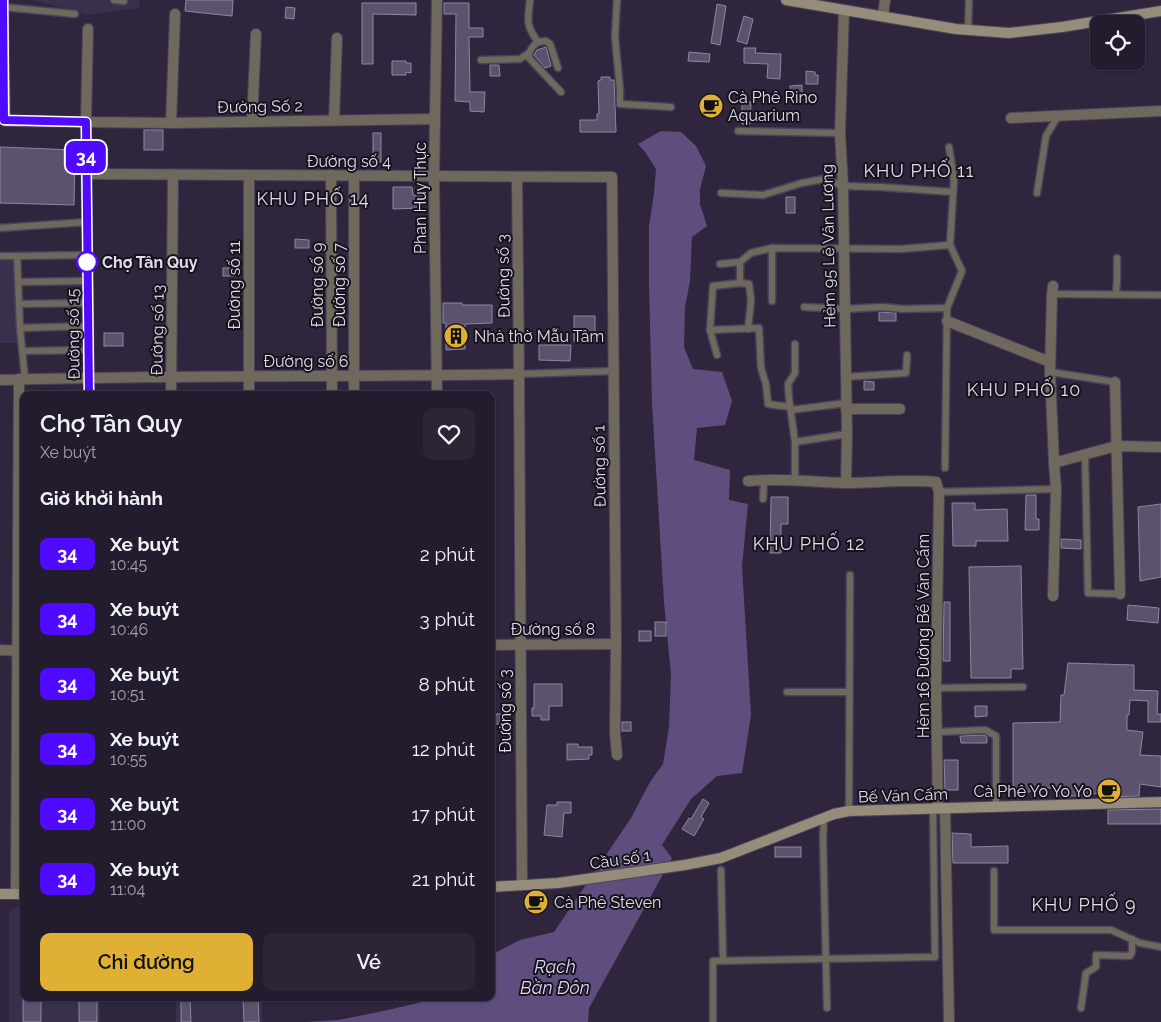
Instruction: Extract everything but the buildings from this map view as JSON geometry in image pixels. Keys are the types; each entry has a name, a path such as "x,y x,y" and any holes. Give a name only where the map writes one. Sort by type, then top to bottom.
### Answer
{"street":[{"name":"Phan Huy Thực","path":"437,0 434,176 437,391"},
{"path":"786,0 968,31 1008,33 1062,28 1161,11"},
{"path":"883,16 885,0"},
{"path":"3,3 2,120 86,122 88,29"},
{"name":"Hẻm 95 Lê Văn Lương","path":"844,10 840,133 843,186 846,483"},
{"path":"171,123 175,14"},
{"path":"252,121 256,34"},
{"path":"334,120 337,38"},
{"path":"1011,118 1161,111"},
{"name":"Đường Số 2","path":"86,122 171,123 435,119"},
{"name":"Đường số 15","path":"86,122 89,391"},
{"name":"Đường số 4","path":"86,174 612,177"},
{"name":"Đường số 13","path":"171,391 173,174"},
{"name":"Đường số 11","path":"249,175 249,391"},
{"name":"Đường số 9","path":"331,175 332,391"},
{"name":"Đường số 7","path":"354,176 354,391"},
{"name":"Đường số 3","path":"517,177 522,885"},
{"name":"Đường số 1","path":"612,177 615,733 617,755"},
{"path":"1053,290 1050,367 1056,489 1053,596"},
{"path":"947,321 1050,367"},
{"name":"Đường số 6","path":"0,380 519,374"},
{"path":"22,379 22,391"},
{"path":"1115,382 1120,594"},
{"path":"846,406 900,409"},
{"path":"1054,463 1116,446 1161,447"},
{"path":"748,481 764,479 846,483 917,480 936,482 939,492"},
{"name":"Hẻm 16 Đường Bế Văn Cấm","path":"939,492 936,732 949,1022"},
{"name":"Đường số 8","path":"495,645 616,644"},
{"path":"0,650 20,651 20,894 0,894"},
{"name":"Bế Văn Cấm","path":"685,865 721,858 834,814 849,811 1161,802"},
{"name":"Cầu số 1","path":"522,885 685,865"},
{"path":"495,887 522,885"}],"lane":[{"path":"114,0 124,0"},
{"path":"530,0 528,23 538,42"},
{"path":"617,0 615,37 620,104 671,107"},
{"path":"968,31 969,0"},
{"path":"3,3 75,14"},
{"path":"558,68 550,44 546,41 538,42 531,47 529,53 531,62 561,92"},
{"path":"481,60 520,59 529,53"},
{"path":"1037,193 1046,136 1058,116"},
{"path":"738,131 840,133"},
{"path":"945,468 947,308 962,271 950,245 954,180 949,147"},
{"path":"721,193 762,195 824,178 843,186 953,192"},
{"path":"0,228 87,222"},
{"path":"720,264 740,262 750,253 772,248 901,249 950,245"},
{"path":"772,248 772,301"},
{"path":"0,256 87,255"},
{"path":"17,256 20,328 23,351 22,379"},
{"path":"1116,294 1117,258"},
{"path":"740,262 740,283"},
{"path":"19,282 87,280"},
{"path":"717,355 710,330 713,286 749,284 751,301 748,328"},
{"path":"1053,290 1161,295"},
{"path":"19,304 88,303"},
{"path":"804,307 845,309 882,307 904,309 947,308"},
{"path":"20,328 88,326"},
{"path":"710,330 758,328 761,368 766,384 768,404 790,408 846,406"},
{"path":"795,344 795,373 788,384 795,442 795,482"},
{"path":"23,351 88,350"},
{"path":"846,376 906,373 908,355"},
{"path":"1050,367 1115,382"},
{"name":"Đường số 6","path":"519,374 613,371"},
{"path":"795,442 846,434"},
{"path":"1085,455 1088,593 1120,594"},
{"path":"763,499 764,479"},
{"path":"939,492 1056,489"},
{"path":"849,811 850,575"},
{"path":"936,688 1023,687"},
{"path":"787,692 849,692"},
{"path":"936,732 985,730 996,736 996,807"},
{"path":"713,1022 713,961 935,957 939,809"},
{"path":"824,818 827,1008"},
{"path":"721,870 723,961"},
{"path":"994,871 994,930 1111,930 1140,943 1161,947"},
{"path":"1081,1008 1086,973 1096,967 1096,955 1130,956 1132,952 1132,939"}],"shaded area":[{"path":"34,0 140,0 139,8 88,15"},
{"path":"0,260 16,260 20,343 0,343"},
{"path":"17,906 20,906 20,1001 100,1001 100,1022 9,1022 9,914"},
{"path":"176,1001 262,1001 262,1022 176,1022"}],"water":[{"name":"Rạch Bần Đôn","path":"661,131 681,132 696,146 706,166 700,189 700,204 707,226 692,237 690,281 685,307 684,347 693,369 722,372 732,401 725,425 697,428 694,460 730,470 729,500 748,504 742,566 751,715 742,773 717,776 691,799 662,845 672,858 589,1008 588,1022 305,1022 339,1020 426,1001 495,1001 495,953 520,940 554,932 631,818 650,782 663,764 669,727 671,675 664,602 652,403 649,226 656,169 638,144"}],"bus line":[{"name":"34","path":"3,0 4,120 86,122 89,391"}],"place":[{"name":"Cà Phê Rino Aquarium","path":"711,106"},
{"name":"Chợ Tân Quy","path":"87,262"},
{"name":"Nhà thờ Mẫu Tâm","path":"456,336"},
{"name":"Cà Phê Yo Yo Yo","path":"1109,791"},
{"name":"Cà Phê Steven","path":"536,902"}],"district":[{"name":"KHU PHỐ 11","path":"919,171"},
{"name":"KHU PHỐ 14","path":"313,199"},
{"name":"KHU PHỐ 10","path":"1024,390"},
{"name":"KHU PHỐ 12","path":"809,544"},
{"name":"KHU PHỐ 9","path":"1084,905"}]}
